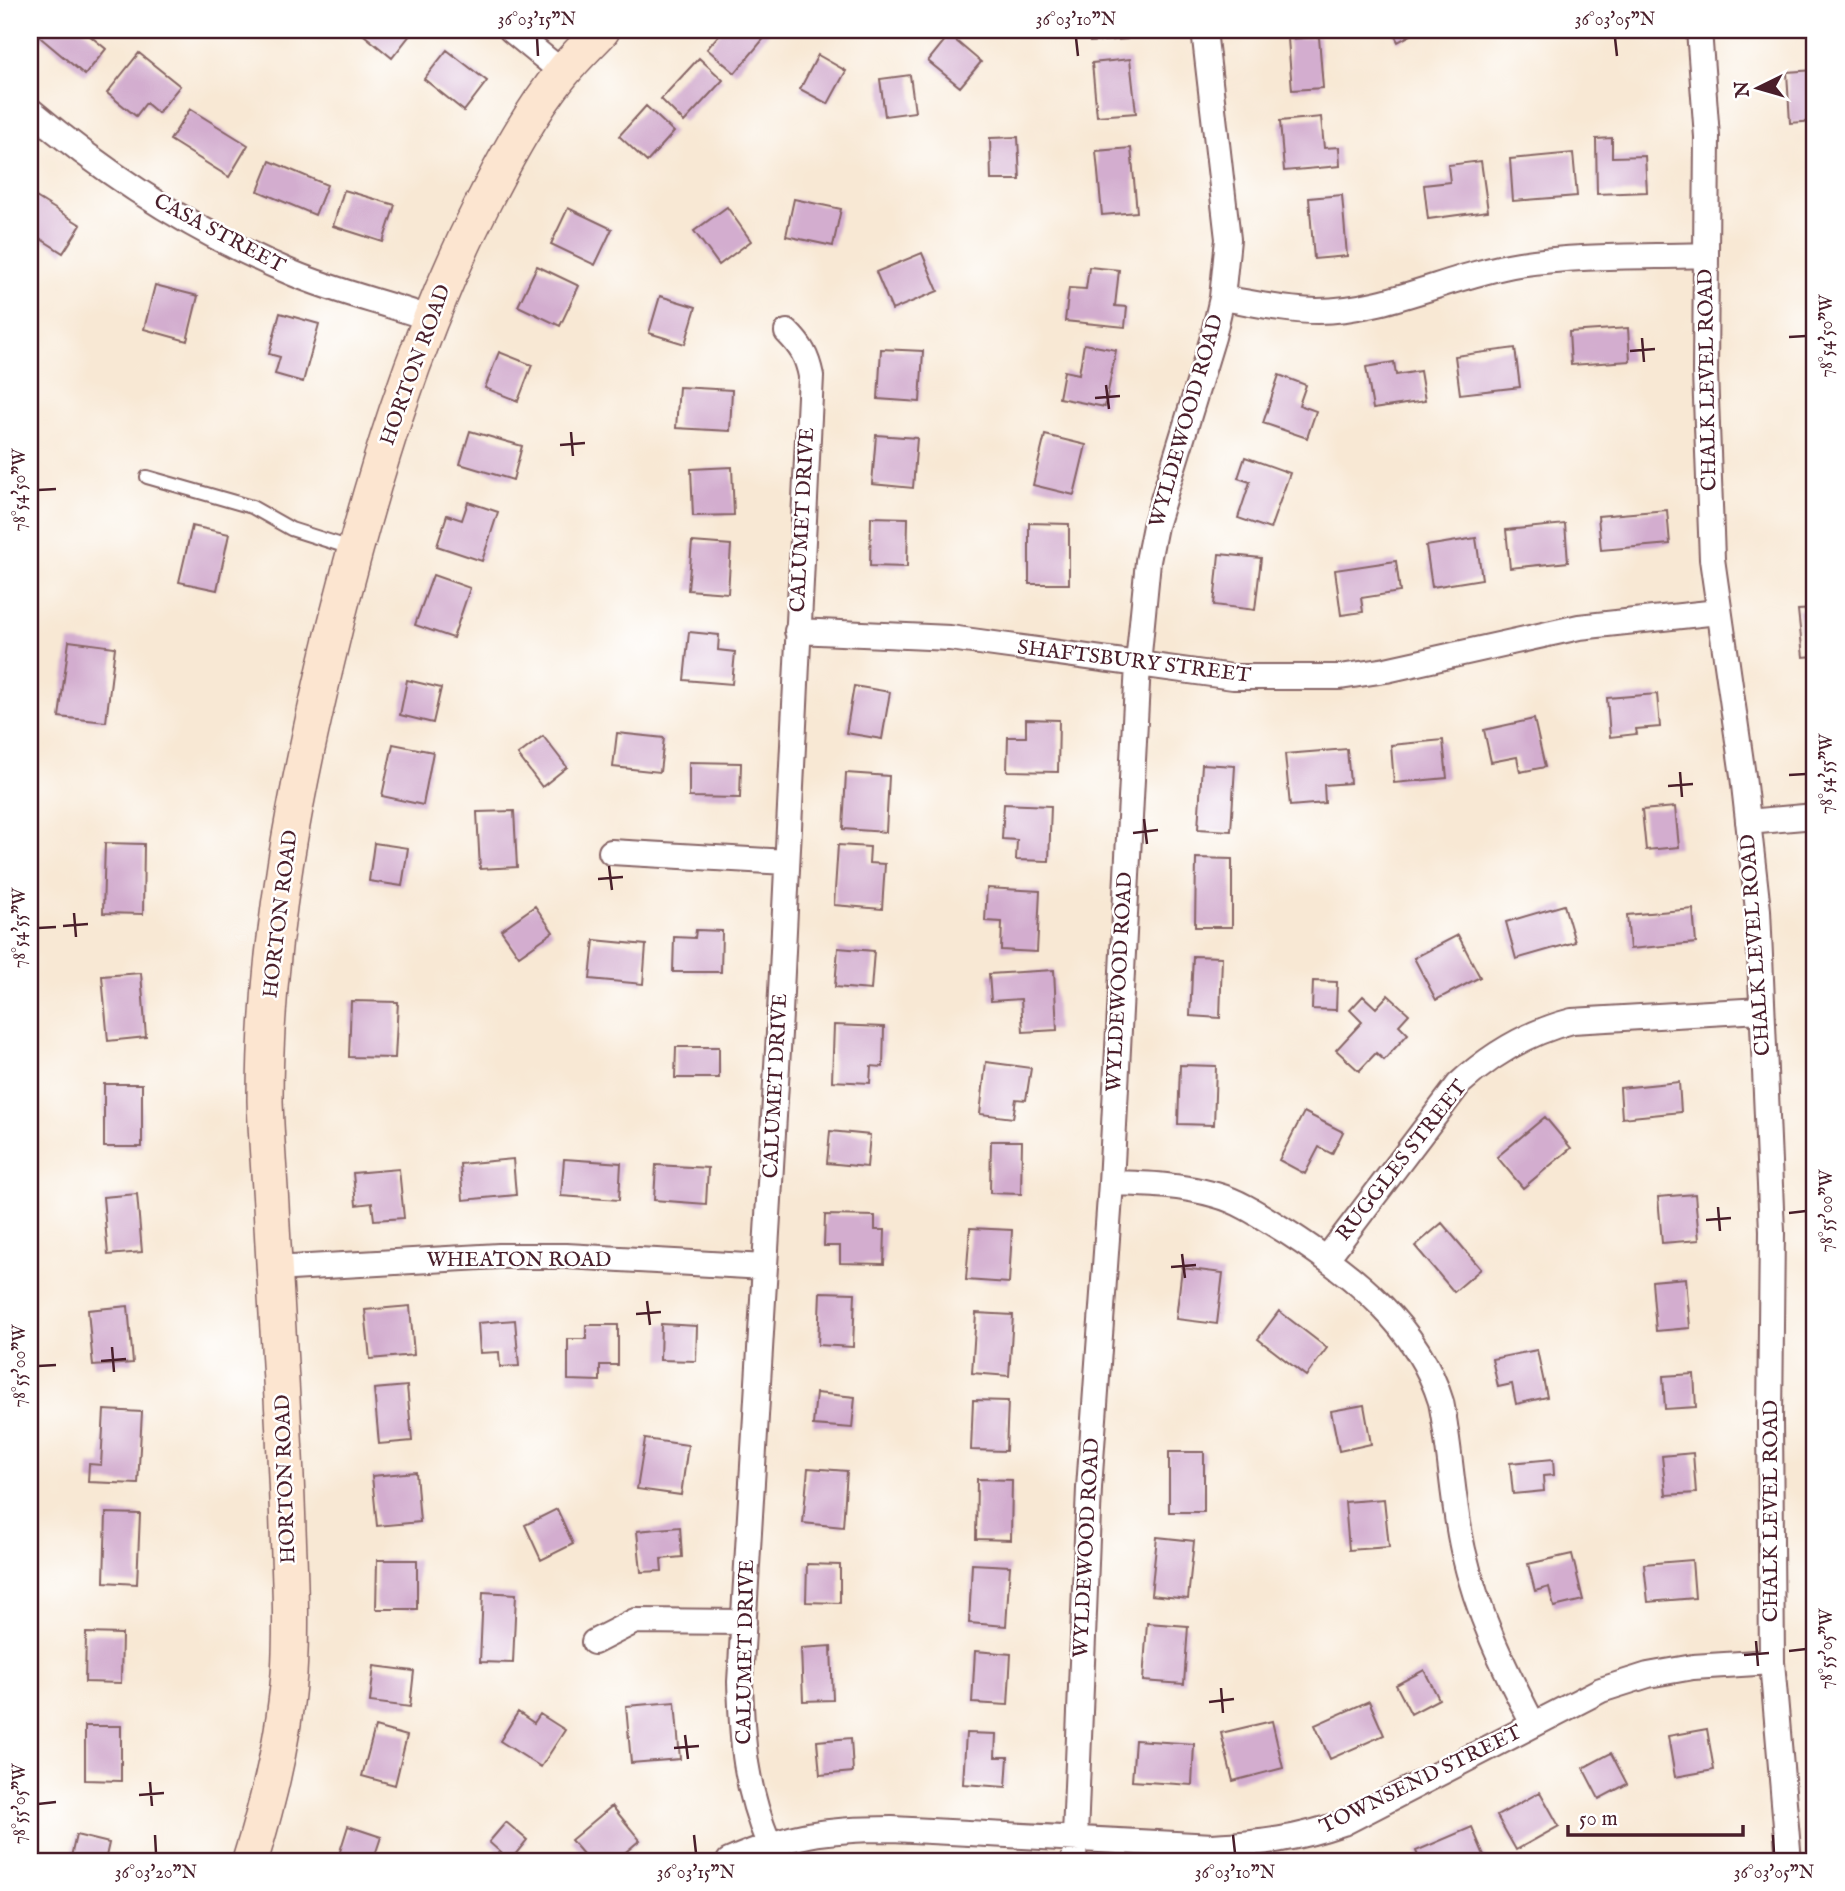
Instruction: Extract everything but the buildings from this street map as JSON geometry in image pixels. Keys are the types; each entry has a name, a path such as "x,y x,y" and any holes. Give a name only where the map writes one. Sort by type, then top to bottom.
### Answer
{"street":[{"path":"511,30 562,72"},
{"name":"HORTON ROAD","path":"250,1861 267,1805 283,1730 289,1672 291,1615 285,1434 265,1102 272,952 299,787 318,695 355,549 399,403 429,318 498,172 562,72 602,30"},
{"name":"WYLDEWOOD ROAD","path":"1074,1850 1089,1488 1111,1183 1138,664 1148,561 1155,526 1213,337 1222,298 1228,239 1203,30"},
{"name":"CHALK LEVEL ROAD","path":"1699,30 1707,137 1707,412 1712,559 1758,910 1772,1231 1772,1662 1789,1861"},
{"name":"CASA STREET","path":"34,122 219,240 330,288 429,318"},
{"path":"1222,298 1317,311 1400,298 1519,264 1706,255"},
{"name":"CALUMET DRIVE","path":"769,1844 755,1810 742,1741 740,1682 788,862 811,376 808,359 800,344 786,332"},
{"name":"SHAFTSBURY STREET","path":"797,631 950,638 1233,677 1340,677 1386,670 1579,626 1718,612"},
{"path":"1748,822 1815,816"},
{"path":"611,852 788,862"},
{"name":"RUGGLES STREET","path":"1327,1258 1460,1084 1478,1067 1511,1044 1551,1026 1572,1021 1761,1010"},
{"path":"1111,1183 1178,1186 1236,1202 1327,1258 1396,1320 1419,1351 1434,1380 1446,1428 1462,1548 1476,1599 1496,1653 1533,1724"},
{"name":"WHEATON ROAD","path":"274,1269 499,1256 566,1256 765,1267"},
{"path":"594,1642 635,1621 744,1622"},
{"name":"TOWNSEND STREET","path":"729,1861 793,1836 845,1829 892,1829 1074,1850 1213,1846 1262,1843 1305,1836 1343,1823 1601,1690 1648,1675 1693,1667 1772,1662"}],"lane":[{"path":"147,477 252,507 291,528 355,549"}]}
